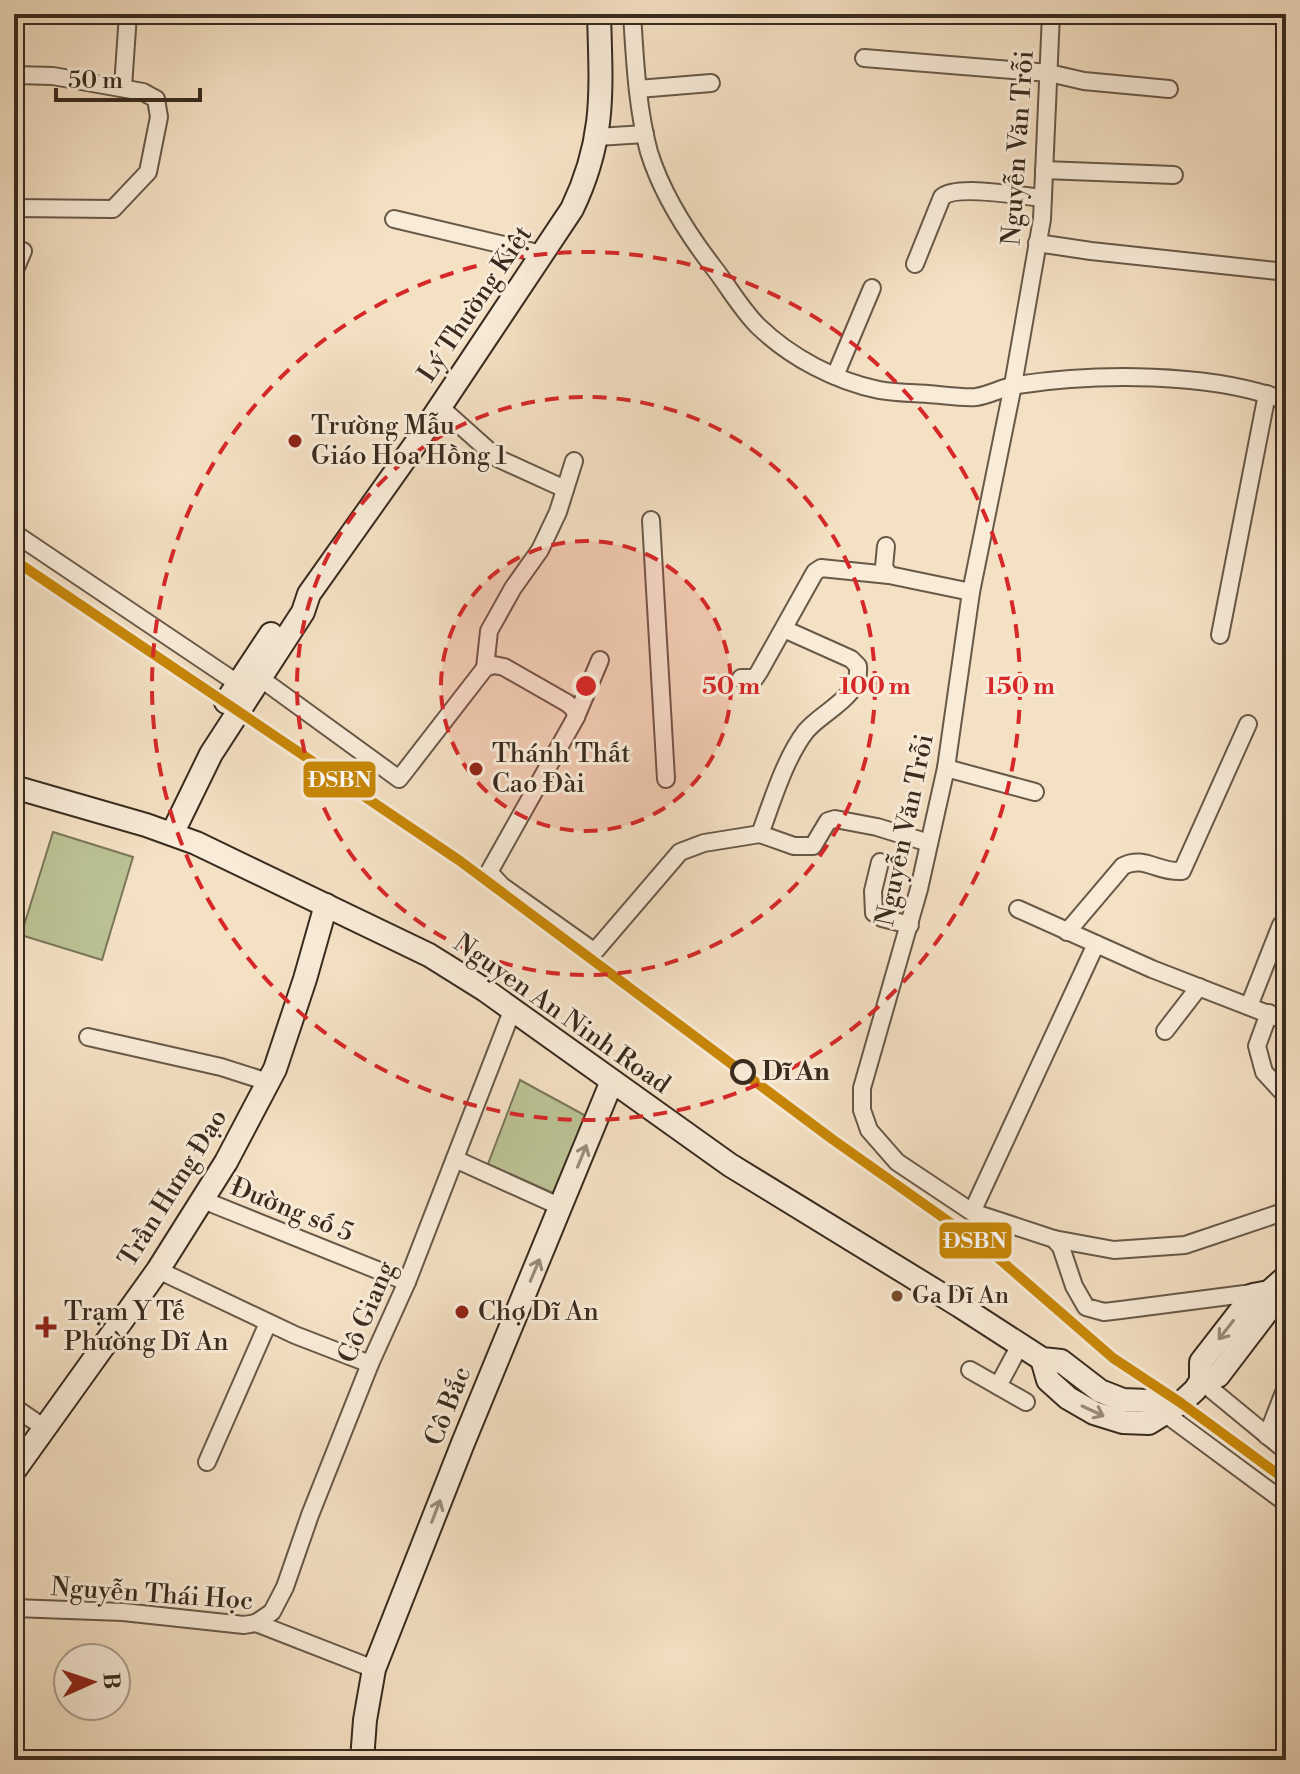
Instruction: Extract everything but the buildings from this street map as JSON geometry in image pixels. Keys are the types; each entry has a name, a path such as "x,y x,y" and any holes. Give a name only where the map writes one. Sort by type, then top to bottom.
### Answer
{"main road":[{"name":"Lý Thường Kiệt","path":"165,831 199,747 303,612 309,594 440,407 572,209 597,137 601,105 599,14"},
{"name":"Nguyen An Ninh Road","path":"14,787 165,831 218,852 429,955 730,1165 947,1297 1042,1359 1048,1380 1068,1398 1094,1413 1123,1422 1149,1423 1189,1397 1201,1381 1218,1376 1269,1309 1278,1284"},
{"name":"Trần Hưng Đạo","path":"14,1471 158,1270 203,1200 275,1069 326,905"},
{"name":"Cô Bắc","path":"362,1760 374,1669 612,1081"}],"street":[{"path":"123,87 128,14"},
{"path":"632,14 645,134 669,200 698,247 756,324 789,352 835,376 879,390 977,397 1013,385 1091,377 1147,377 1210,384 1267,394 1286,401"},
{"name":"Nguyễn Văn Trỗi","path":"1051,14 1043,198 1013,385 971,592 946,768 910,925 862,1088 862,1110 869,1130 897,1162 972,1212 1054,1239 1114,1250 1185,1245 1286,1211"},
{"path":"864,58 1049,73 1084,81 1169,89"},
{"path":"14,75 53,76 123,87 152,96 159,104 148,172 113,209 14,208"},
{"path":"638,89 711,83"},
{"path":"597,137 645,134"},
{"path":"1044,170 1174,175"},
{"path":"915,264 942,197 947,193 967,191 1043,198"},
{"path":"394,219 542,254"},
{"path":"1037,243 1286,272"},
{"path":"14,272 23,251"},
{"path":"835,376 872,288"},
{"path":"1220,635 1267,394"},
{"path":"440,407 497,458 565,489"},
{"path":"14,533 399,779 485,668 489,631 513,588 540,550 574,461"},
{"path":"651,520 666,779"},
{"path":"886,546 884,567 889,575"},
{"path":"741,678 755,678 815,572 821,568 889,575 971,592"},
{"path":"760,834 777,784 806,732 853,689 859,679 858,666 851,659 784,629"},
{"path":"600,660 576,717 489,872 502,886 592,950 598,947 680,852 704,843 760,834 794,846 813,846 828,821 835,819 877,827 929,843"},
{"path":"485,668 494,665 504,667 567,703 574,709 576,717"},
{"path":"1067,932 1123,866 1142,862 1169,872 1182,871 1248,724"},
{"path":"946,768 1035,792"},
{"path":"880,862 873,891 874,913 910,925"},
{"path":"1018,909 1286,1021"},
{"path":"1249,1006 1281,925"},
{"path":"972,1212 1096,944"},
{"path":"1165,1031 1199,987"},
{"name":"Cô Giang","path":"256,1623 272,1612 285,1587 310,1515 370,1364 407,1282 512,1011"},
{"path":"1269,1013 1257,1046 1264,1072 1286,1096"},
{"path":"88,1037 221,1067 268,1082"},
{"path":"455,1159 561,1207"},
{"name":"Đường số 5","path":"203,1200 407,1282"},
{"path":"1054,1239 1061,1247 1074,1286 1086,1307 1104,1312 1278,1284"},
{"path":"158,1270 268,1323 370,1364"},
{"path":"207,1462 268,1323"},
{"path":"998,1386 1020,1345"},
{"path":"970,1370 1026,1402"},
{"path":"1201,1381 1286,1451"},
{"path":"1267,1436 1286,1387"},
{"path":"14,1407 43,1427"},
{"path":"1163,1412 1286,1503"},
{"name":"Nguyễn Thái Học","path":"14,1608 123,1612 244,1625 256,1623 374,1669"}],"green space":[{"path":"53,832 133,857 102,960 21,935"},
{"path":"520,1080 586,1116 553,1193 488,1164"}],"transit line":[{"name":"ĐSBN","path":"14,560 460,861 832,1139 989,1250 1113,1358 1181,1403 1286,1480"}],"place":[{"name":"Trường Mẫu Giáo Hoa Hồng 1","path":"295,441"},
{"name":"Thánh Thất Cao Đài","path":"476,769"},
{"name":"Dĩ An","path":"743,1072"},
{"name":"Ga Dĩ An","path":"897,1296"},
{"name":"Chợ Dĩ An","path":"462,1312"},
{"name":"Trạm Y Tế Phường Dĩ An","path":"46,1327"}]}
